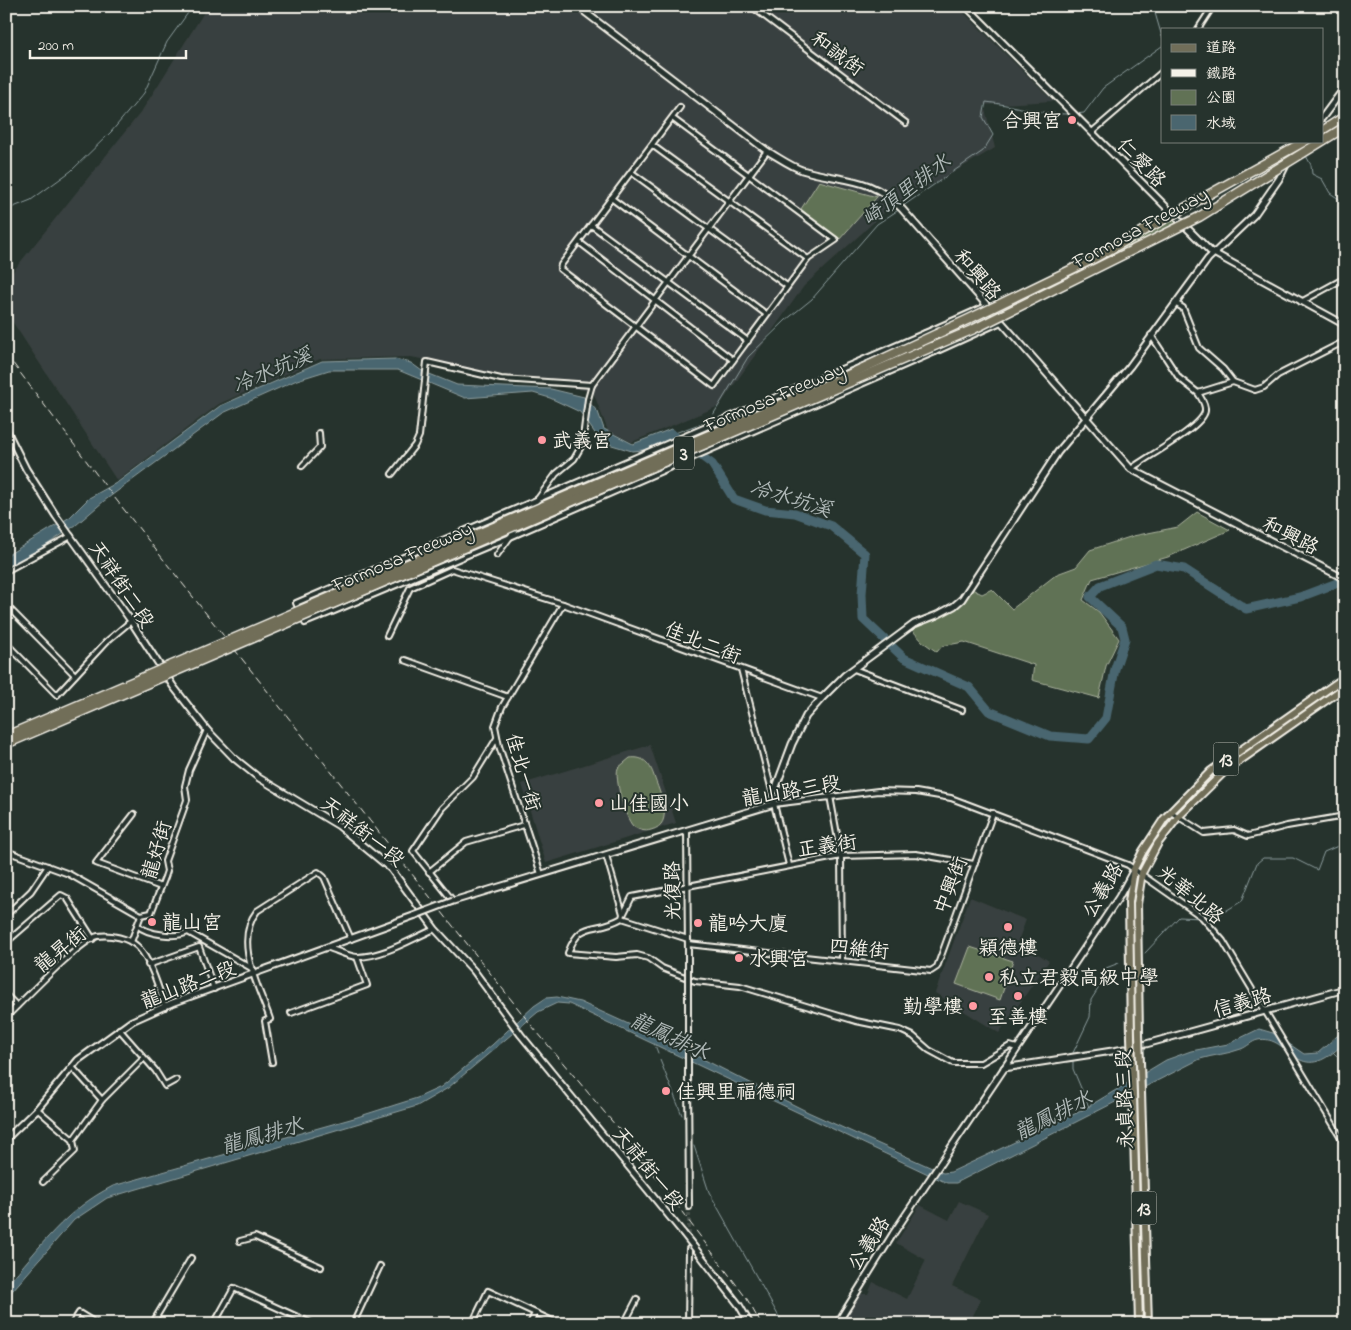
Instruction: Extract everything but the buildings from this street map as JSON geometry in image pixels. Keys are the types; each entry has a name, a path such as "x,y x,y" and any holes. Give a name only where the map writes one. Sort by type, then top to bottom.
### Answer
{"highway":[{"path":"1324,130 1345,116"},
{"name":"Formosa Freeway","path":"1324,140 1345,127"},
{"name":"Formosa Freeway","path":"6,736 833,382 1099,256 1302,142"},
{"name":"Formosa Freeway","path":"6,744 974,328 1085,275 1199,216 1320,142"},
{"path":"6,748 66,717"}],"main road":[{"name":"公義路","path":"1134,869 1164,819 1211,771 1345,677"},
{"name":"公義路","path":"1142,873 1158,843 1178,816 1225,771 1345,687"},
{"path":"1282,721 1288,727"},
{"name":"永貞路三段","path":"1134,869 1129,902 1139,1324"},
{"name":"永貞路三段","path":"1142,873 1137,904 1148,1324"}],"street":[{"name":"和興路","path":"577,6 767,151 798,169 872,186 892,199 1132,469 1345,579"},
{"name":"和誠街","path":"751,6 906,124"},
{"name":"仁愛路","path":"966,6 1082,121 1195,238 1214,254 1345,325"},
{"path":"1199,28 1214,6"},
{"path":"1092,132 1161,73"},
{"path":"1324,115 1345,87"},
{"path":"672,118 836,240 808,259 714,386 635,328 560,269 680,107"},
{"path":"789,866 773,795 792,744 806,716 845,675 893,639 914,624 938,615 962,599 1044,472 1130,366 1175,302 1214,254 1254,215 1303,142"},
{"path":"652,145 808,259"},
{"path":"498,555 508,538 556,474 574,459 582,445 588,399 592,385 730,203 767,151"},
{"path":"631,172 787,286"},
{"path":"612,198 766,314"},
{"path":"591,225 748,341"},
{"path":"579,242 733,360"},
{"path":"1301,302 1345,278"},
{"path":"1175,302 1183,308 1199,348 1223,368 1233,382 1255,390 1264,387 1278,375 1345,341"},
{"path":"986,306 296,603 306,623 566,513 1001,322"},
{"path":"924,333 935,352"},
{"path":"1132,469 1199,422 1205,410 1198,393 1179,378 1151,335"},
{"path":"392,474 415,445 419,436 427,362 502,379 592,385"},
{"path":"1198,393 1233,382"},
{"path":"763,403 774,422"},
{"name":"天祥街二段","path":"6,430 26,470 56,516 131,621 173,686"},
{"path":"302,466 320,447 319,433"},
{"path":"662,447 672,467"},
{"path":"556,492 566,513"},
{"path":"6,571 70,534"},
{"path":"438,543 449,563"},
{"name":"佳北二街","path":"387,636 410,588 452,569 563,604 741,669 773,795"},
{"path":"364,575 373,595"},
{"name":"佳北一街","path":"541,874 524,825 495,726 508,697 563,604"},
{"path":"6,606 75,675"},
{"path":"6,643 57,695 106,642 131,621"},
{"path":"405,660 508,697"},
{"path":"741,669 822,698"},
{"path":"854,669 962,710"},
{"name":"天祥街一段","path":"173,686 206,730 234,758 259,778 339,826 391,869 435,928 474,971 520,1035 683,1233 691,1248 739,1305 750,1324"},
{"name":"龍好街","path":"130,942 141,916 151,913 167,871 165,861 187,800 185,786 189,770 206,730"},
{"path":"453,901 413,851 417,842 442,808 473,777 497,738"},
{"name":"龍山路三段","path":"416,915 453,901 774,804 878,791 916,792 951,798 1134,869"},
{"path":"830,796 841,856 842,961"},
{"path":"1171,812 1204,833 1234,830 1248,836 1287,826 1345,816"},
{"name":"中興街","path":"936,967 992,813"},
{"path":"134,814 96,863 161,887"},
{"path":"429,872 466,842 524,825"},
{"name":"光復路","path":"687,830 688,1207"},
{"path":"6,851 69,874 141,916"},
{"name":"正義街","path":"622,916 632,897 841,856 916,854 974,864"},
{"path":"606,855 622,916 610,925 580,931 574,937 568,953 616,957 637,955 648,958 662,968 695,981 740,986 856,1021 900,1030 913,1036 929,1050 953,1062 981,1063 1010,1046 1017,1048"},
{"path":"6,915 31,891 48,866"},
{"name":"光華北路","path":"1134,869 1202,917 1223,941 1345,1144"},
{"name":"公義路","path":"837,1324 928,1182 1118,897 1134,869"},
{"path":"272,1062 265,1021 270,1019 252,969 246,944 251,919 257,911 318,872 324,878 350,939"},
{"path":"9,940 61,895 66,898 93,939"},
{"name":"龍山路二段","path":"6,1139 37,1109 72,1067 119,1029 165,1006 255,975 416,915"},
{"name":"四維街","path":"622,916 688,941 842,961 931,970 936,967"},
{"path":"137,926 142,930 180,936 188,932 252,969"},
{"path":"329,948 357,957 391,949 435,928"},
{"name":"龍昇街","path":"6,1017 72,954 97,936 115,936 130,942"},
{"path":"130,942 138,947 148,965 165,1006"},
{"path":"148,965 199,947 214,989"},
{"path":"291,1013 367,985 357,957"},
{"name":"信義路","path":"1146,1044 1345,989"},
{"path":"6,995 17,1006"},
{"path":"119,1029 143,1059 155,1070 165,1086 176,1080"},
{"path":"1004,1068 1125,1049"},
{"path":"73,1140 102,1100 143,1059"},
{"path":"72,1067 102,1100"},
{"path":"37,1109 73,1140 75,1152 43,1182"},
{"path":"240,1241 255,1237 321,1267"},
{"path":"688,1324 691,1248"},
{"path":"152,1324 191,1258"},
{"path":"353,1324 380,1266"},
{"path":"214,1324 234,1288 313,1324"},
{"path":"472,1324 488,1291 560,1324"},
{"path":"624,1324 637,1299"},
{"path":"72,1324 79,1313 97,1324"},
{"path":"530,1324 536,1313"}],"shaded area":[{"path":"208,6 957,6 1053,101 984,105 995,148 885,212 804,286 719,406 632,442 608,431 593,392 411,357 320,359 219,404 117,481 6,312 6,280 141,112"},
{"name":"山佳國小","path":"650,745 676,823 546,863 522,784"},
{"name":"私立君毅高級中學","path":"970,897 1026,920 1018,941 1049,961 999,1033 935,993"},
{"path":"959,1201 988,1214 952,1286 981,1299 969,1324 855,1324 845,1319 859,1294 868,1294 873,1282 907,1299 926,1260 896,1243 920,1205 949,1220"}],"green space":[{"path":"819,181 877,197 839,240 801,209"},
{"path":"1169,215 1181,228 1087,276 1077,263"},
{"path":"1197,512 1230,530 1168,557 1092,579 1083,600 1099,612 1119,639 1106,666 1099,698 1032,680 1034,665 964,642 942,646 937,652 923,642 912,630 955,608 972,589 982,594 992,589 1012,609 1057,574 1076,567 1090,550 1133,536 1178,527"},
{"path":"630,758 639,758 646,762 652,772 662,799 664,807 663,821 659,827 651,830 637,829 633,826 621,798 618,768"},
{"path":"970,947 1013,961 1000,1000 956,984"}],"water":[{"path":"395,359 411,363 422,371 457,385 551,389 584,397 598,412 604,429 633,444 671,429 680,436 643,450 632,451 605,443 597,436 580,412 550,398 533,393 465,398 398,370 329,370 297,380 223,413 104,501 76,525 23,561 6,570 6,556 70,517 89,498 118,482 220,406 322,361"},
{"path":"557,997 580,1002 679,1047 808,1112 943,1173 951,1172 1081,1111 1166,1060 1191,1051 1228,1044 1259,1029 1273,1033 1304,1054 1318,1053 1345,1029 1345,1042 1329,1056 1315,1062 1295,1057 1279,1044 1269,1040 1258,1040 1236,1051 1200,1059 956,1183 947,1183 569,1004 557,1003 538,1012 448,1088 417,1106 107,1198 74,1220 6,1298 6,1286 54,1230 81,1206 113,1186 354,1118 417,1098 441,1087 492,1045 534,1006 546,998"}],"waterway":[{"path":"6,210 31,200 71,171 111,132 144,93 167,42 193,6"},
{"name":"崎頂里排水","path":"1153,6 1161,34"},
{"name":"崎頂里排水","path":"1076,114 1084,113 1103,88 1161,47"},
{"name":"崎頂里排水","path":"903,206 983,151 993,135 983,117 986,102 1049,113 1070,114"},
{"path":"1305,154 1311,165 1312,174 1322,179 1330,193 1345,203"},
{"name":"崎頂里排水","path":"675,433 710,420 748,357 786,320 812,299 877,224 900,209"},
{"name":"冷水坑溪","path":"672,434 712,464 734,499 765,510 795,513 831,526 865,554 862,594 863,619 904,658 969,687 989,711 1050,736 1089,739 1106,718 1115,669 1125,639 1122,627 1090,597 1100,586 1156,564 1184,569 1246,609 1300,597 1345,580"},
{"path":"1206,918 1214,918 1242,901 1257,863 1263,858 1293,858 1317,870 1324,852 1345,843"},
{"path":"1145,953 1179,917 1202,918"},
{"path":"1072,1055 1090,1017 1091,1000 1105,978 1106,968 1119,963"},
{"name":"龍鳳排水","path":"655,1045 658,1053"},
{"path":"1333,1052 1345,1064"},
{"path":"1073,1059 1073,1069 1089,1107"},
{"path":"660,1060 682,1115"},
{"path":"694,1146 709,1192 783,1324"}],"tunnel":[{"path":"689,1207 689,1249"}],"railway":[{"path":"6,354 103,483 532,1026 632,1145 747,1299 761,1324"}],"place":[{"name":"合興宮","path":"1072,120"},
{"name":"武義宮","path":"542,440"},
{"name":"山佳國小","path":"599,803"},
{"name":"龍山宮","path":"152,922"},
{"name":"龍吟大廈","path":"698,923"},
{"name":"穎德樓","path":"1008,927"},
{"name":"水興宮","path":"739,958"},
{"name":"私立君毅高級中學","path":"989,977"},
{"name":"至善樓","path":"1018,996"},
{"name":"勤學樓","path":"973,1006"},
{"name":"佳興里福德祠","path":"666,1091"}]}
